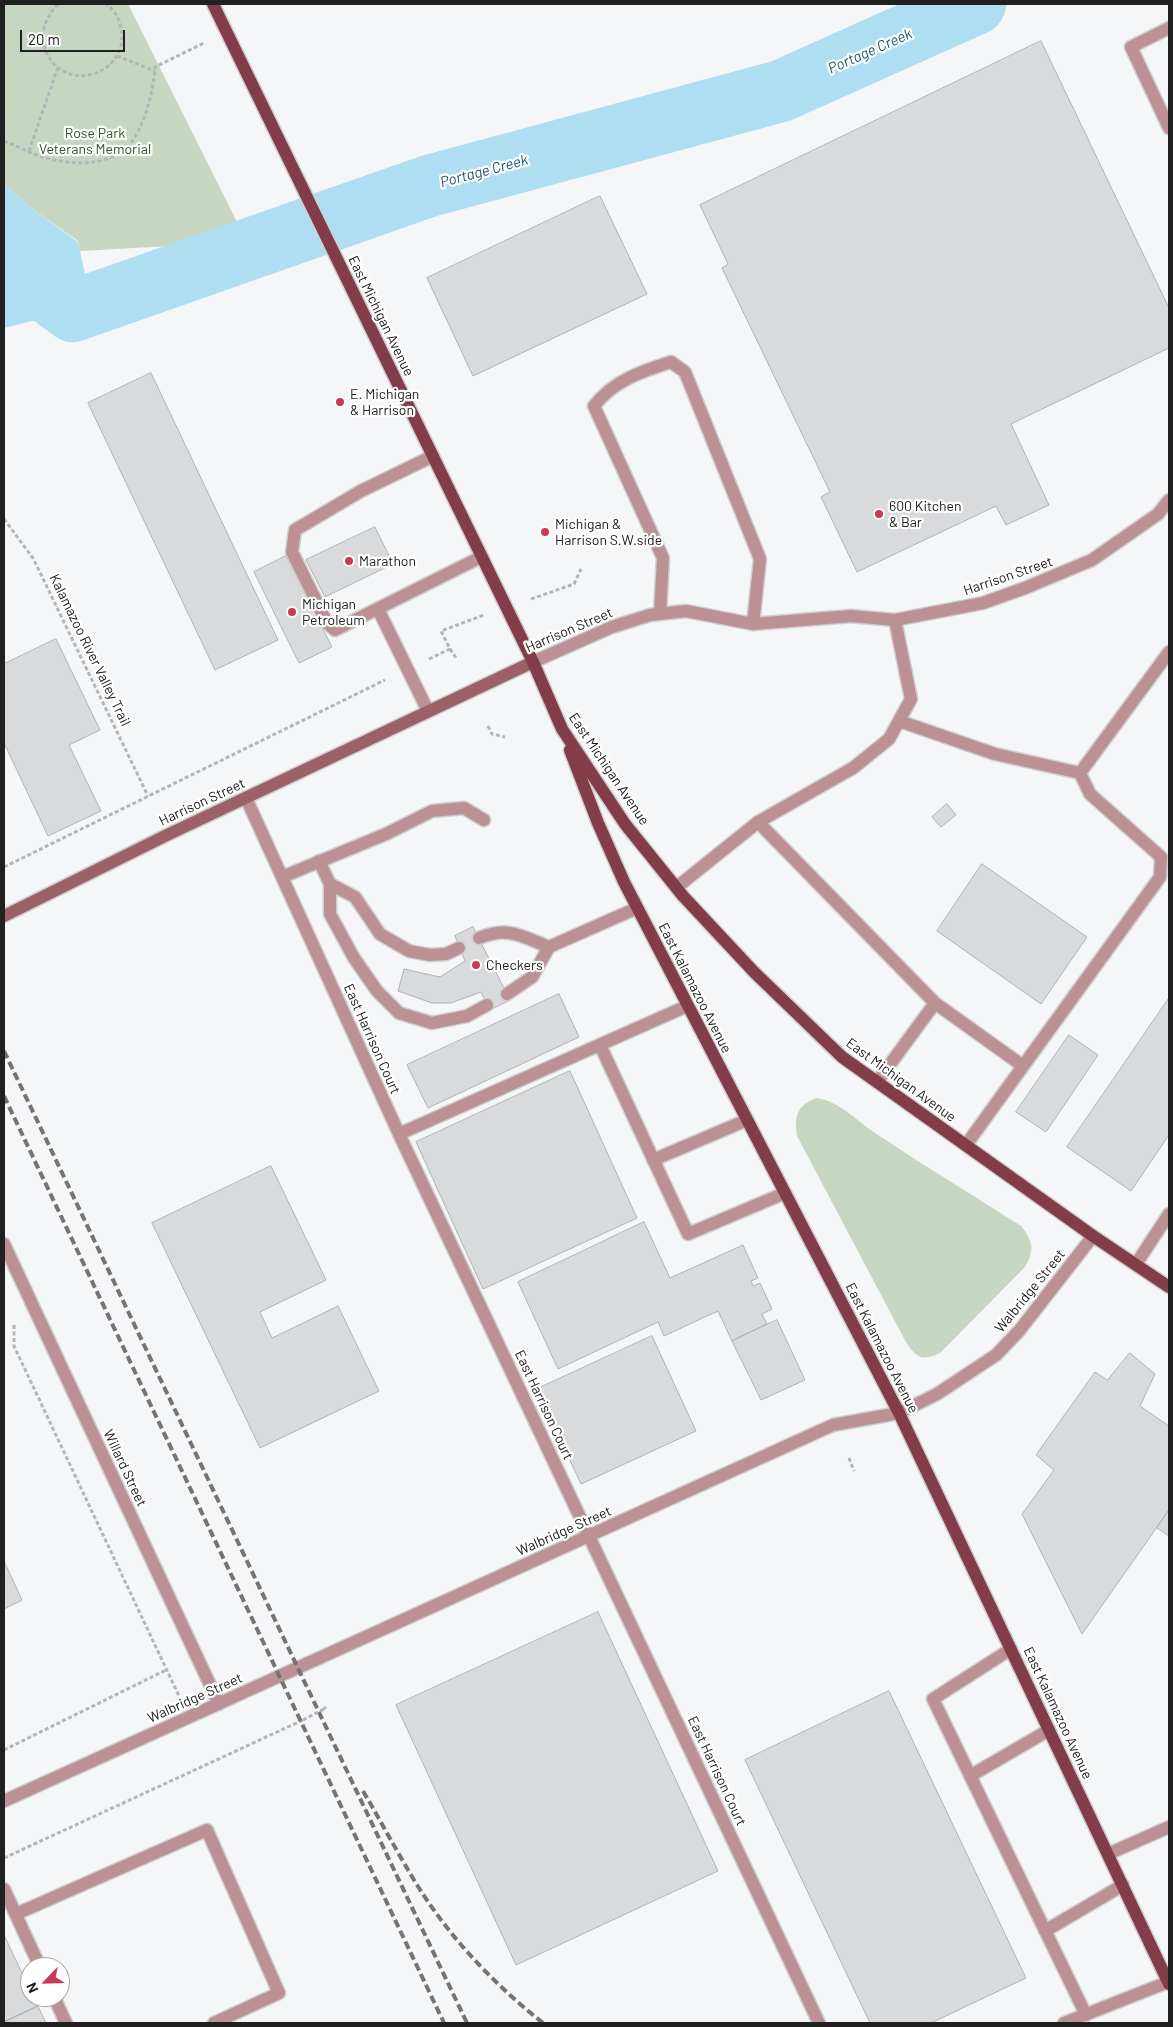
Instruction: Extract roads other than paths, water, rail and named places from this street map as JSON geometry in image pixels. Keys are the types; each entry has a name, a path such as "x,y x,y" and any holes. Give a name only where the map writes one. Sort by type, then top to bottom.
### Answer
{"main road":[{"name":"East Michigan Avenue","path":"213,4 533,662 562,729 625,824 677,887 754,972 842,1057 1093,1236 1169,1287"},
{"name":"East Kalamazoo Avenue","path":"562,729 601,830 637,908 899,1412 1108,1854 1165,1964 1169,1983"}],"street":[{"path":"1169,28 1131,47 1169,128"},
{"path":"660,614 663,558 594,406 603,394 641,371 671,362 685,372 760,559 753,624"},
{"path":"432,456 361,491 295,530 292,552 327,623 336,630 481,556"},
{"name":"Harrison Street","path":"4,916 167,835 428,711 612,627 650,615 686,611 753,624 851,616 895,620 983,603 1092,560 1158,514 1169,500"},
{"path":"378,609 428,711"},
{"path":"677,887 758,822 853,768 889,739 911,699 895,620"},
{"path":"1080,773 1169,652"},
{"path":"899,721 995,754 1080,773"},
{"path":"966,1145 1160,877 1161,857 1090,794 1080,773"},
{"name":"East Harrison Court","path":"246,798 399,1134 819,2023"},
{"path":"282,877 386,834 432,812 464,808 484,820"},
{"path":"758,822 935,1003 1023,1066"},
{"path":"319,861 330,884 330,914 354,958 377,991 399,1013 432,1023 467,1016 487,1005"},
{"path":"330,884 355,897 380,934 408,951 430,956 446,954 459,948"},
{"path":"507,994 532,977 549,947 637,908"},
{"path":"479,938 492,933 509,931 549,947"},
{"path":"877,1082 935,1003"},
{"path":"399,1134 688,1006"},
{"path":"600,1045 688,1234 785,1193"},
{"path":"654,1160 746,1120"},
{"path":"1136,1264 1169,1214"},
{"name":"Walbridge Street","path":"4,1801 833,1425 899,1412 937,1394 996,1355 1019,1331 1093,1236"},
{"name":"Willard Street","path":"4,1244 219,1704"},
{"path":"1011,1649 933,1700 1086,2014"},
{"path":"970,1776 1049,1730"},
{"path":"1108,1854 1169,1826"},
{"path":"16,1914 207,1830 279,1993 214,2023"},
{"path":"1045,1931 1124,1885"},
{"path":"4,1889 35,1957"},
{"path":"1064,2023 1169,1983"},
{"path":"59,2007 66,2023"}],"water":[{"path":"4,184 34,210 78,242 87,283 73,311 4,328"}],"waterway":[{"name":"Portage Creek","path":"4,260 73,311 429,186 781,91 975,4"}],"railway":[{"path":"4,1051 467,2023"},
{"path":"4,1096 444,2023"},
{"path":"363,1791 404,1864 445,1925 475,1961 525,2009 543,2023"}],"place":[{"name":"E. Michigan & Harrison","path":"340,402"},
{"name":"600 Kitchen & Bar","path":"879,514"},
{"name":"Michigan & Harrison S.W.side","path":"545,532"},
{"name":"Marathon","path":"349,561"},
{"name":"Michigan Petroleum","path":"292,612"},
{"name":"Checkers","path":"476,965"}],"park label":[{"name":"Rose Park Veterans Memorial","path":"95,142"}]}
